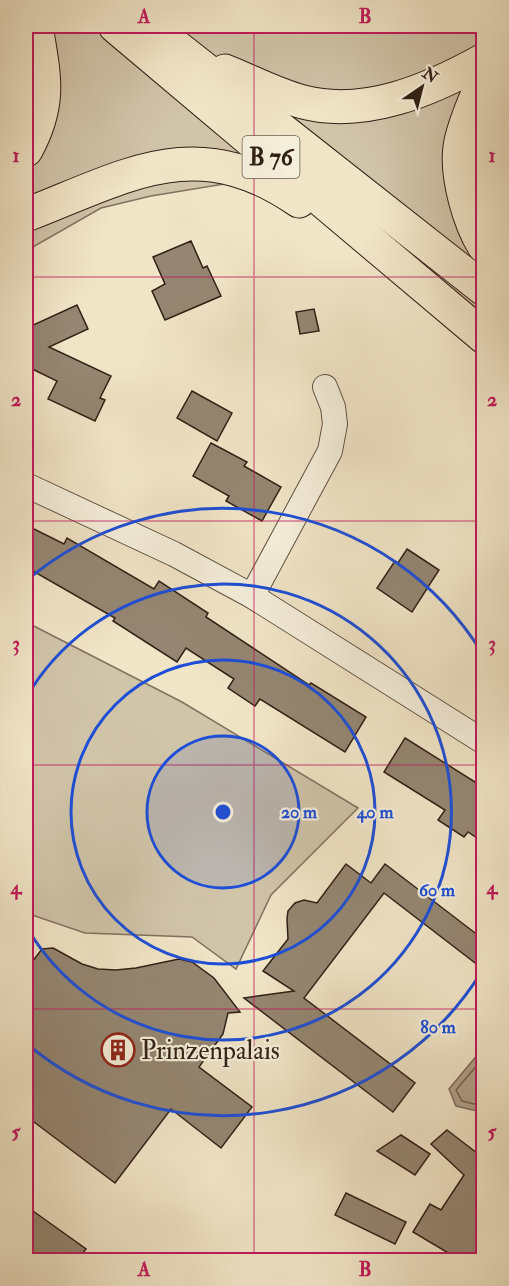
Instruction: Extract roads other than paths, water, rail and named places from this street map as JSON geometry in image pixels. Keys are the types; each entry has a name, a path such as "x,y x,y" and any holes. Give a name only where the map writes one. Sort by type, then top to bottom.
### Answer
{"highway":[{"path":"26,150 35,134 45,99 44,64 36,26"},
{"name":"B 76","path":"115,26 483,337"},
{"name":"B 76","path":"150,26 483,289"},
{"path":"189,57 303,102 350,107 398,99 457,75 483,60"},
{"path":"483,81 459,147 462,194 483,246"},
{"path":"26,215 76,193 133,174 172,164 206,164 242,171 278,186 427,288"}],"street":[{"path":"252,596 330,451 335,424 333,407 325,387"},
{"path":"26,485 174,554 252,596 483,742"}],"water":[{"path":"483,1048 483,1104 477,1111 456,1106 449,1089"}],"place":[{"name":"Prinzenpalais","path":"118,1050"}]}
